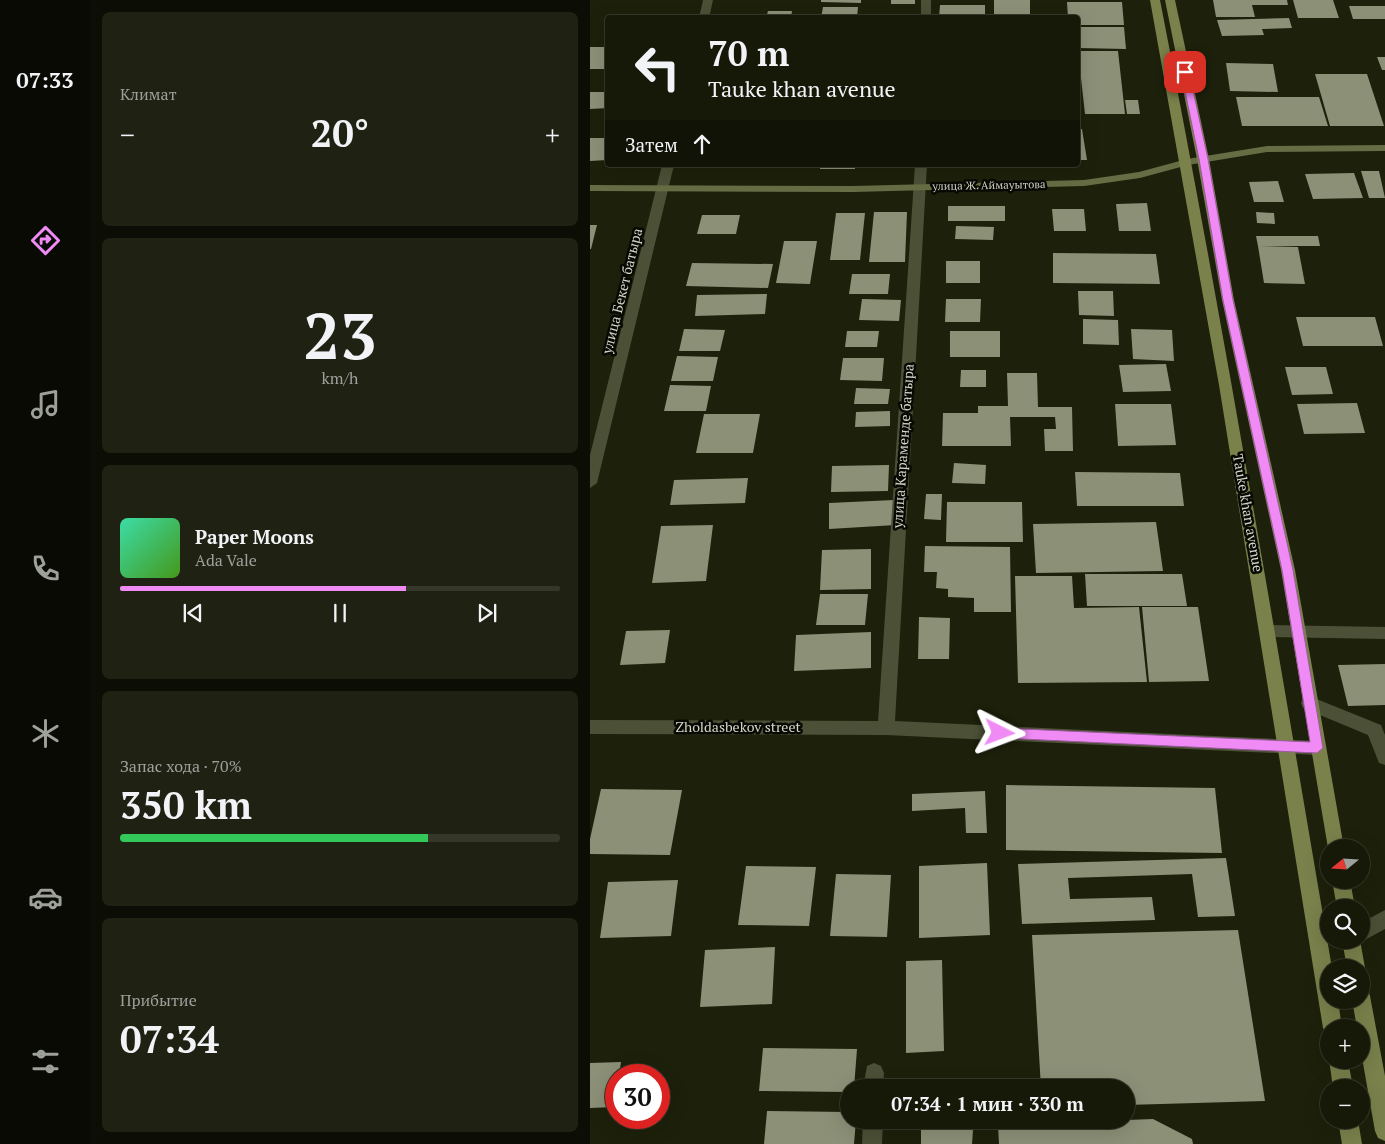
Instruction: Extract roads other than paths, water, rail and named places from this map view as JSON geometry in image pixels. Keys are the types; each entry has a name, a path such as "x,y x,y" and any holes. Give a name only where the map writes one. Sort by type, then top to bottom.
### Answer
{"main road":[{"name":"Tauke khan avenue","path":"1155,0 1186,162 1268,631 1322,959"},
{"name":"Tauke khan avenue","path":"1170,0 1203,159 1228,300 1288,570 1309,703"},
{"path":"1309,703 1333,839"},
{"path":"1363,1009 1385,1130"},
{"path":"1350,1129 1352,1144"}],"street":[{"path":"705,15 708,0"},
{"path":"926,0 926,15"},
{"name":"улица Ж. Аймауытова","path":"590,188 920,187 1084,183 1140,175 1186,162 1267,149 1385,148"},
{"name":"улица Бекет батыра","path":"590,483 668,167"},
{"name":"улица Караменде батыра","path":"886,728 921,167"},
{"path":"1268,631 1385,632"},
{"path":"1309,703 1375,730 1385,758"},
{"name":"Zholdasbekov street","path":"590,727 886,728 1317,748"},
{"path":"1370,928 1385,919"},
{"path":"872,1129 872,1144"}]}
